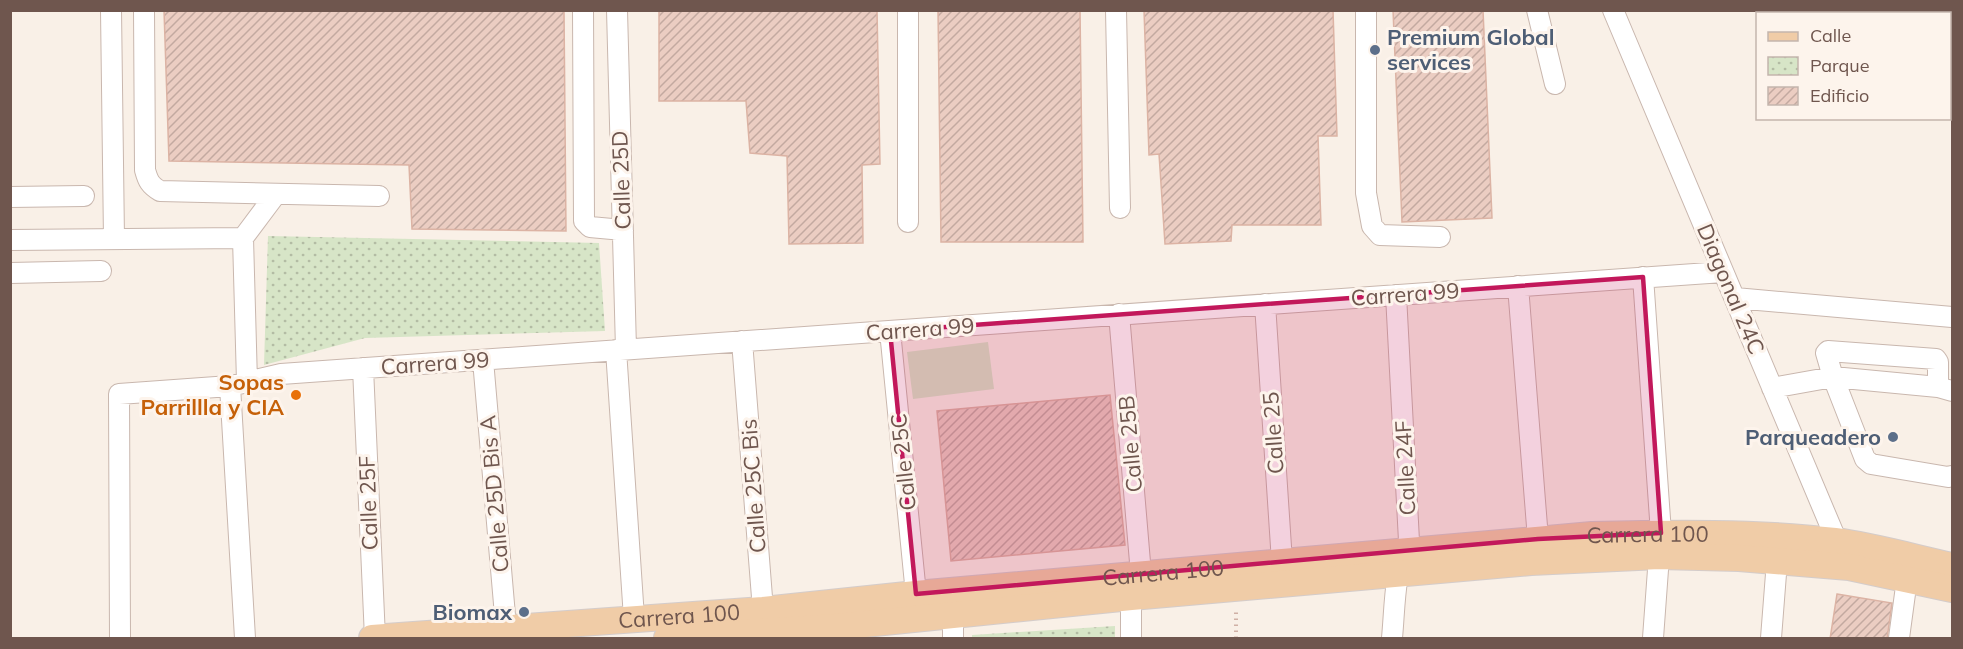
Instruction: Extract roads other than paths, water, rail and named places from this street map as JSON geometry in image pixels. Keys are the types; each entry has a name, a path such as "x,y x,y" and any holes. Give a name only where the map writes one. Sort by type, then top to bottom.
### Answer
{"main road":[{"name":"Carrera 100","path":"374,638 634,618 764,621 835,633 953,627 1136,586 1282,562 1401,563 1553,560 1742,534 1837,542 1953,566"},
{"name":"Carrera 100","path":"667,639 916,594 1136,586 1236,589 1538,539 1592,535 1739,558 1849,567 1953,589"}],"street":[{"path":"111,10 114,239"},
{"path":"144,10 145,170 148,182 160,191 380,196"},
{"path":"583,10 584,220 590,227 623,230"},
{"name":"Calle 25D","path":"617,10 623,230 621,350 634,618"},
{"path":"908,10 908,222"},
{"path":"1116,10 1120,208"},
{"path":"1366,10 1366,193 1372,226 1380,235 1440,237"},
{"path":"1538,10 1555,84"},
{"name":"Diagonal 24C","path":"1612,10 1849,567"},
{"path":"245,639 238,384 243,238 276,194"},
{"path":"10,197 84,196"},
{"path":"10,240 243,238"},
{"path":"10,273 102,271"},
{"name":"Carrera 99","path":"120,639 118,394 238,384 281,374 1723,272"},
{"path":"1644,277 1660,544 1653,639"},
{"path":"1518,286 1538,539"},
{"name":"Calle 24F","path":"1392,639 1401,563 1409,541 1396,295"},
{"path":"1735,298 1953,317"},
{"name":"Calle 25","path":"1265,304 1282,562"},
{"name":"Calle 25B","path":"1119,315 1136,586 1131,639"},
{"name":"Calle 25C","path":"890,331 916,594"},
{"name":"Calle 25C Bis","path":"742,341 764,621"},
{"path":"1772,387 1833,377 1945,389 1936,359 1828,351 1826,353 1833,377 1868,462 1937,476 1953,476"},
{"name":"Calle 25D Bis A","path":"483,360 506,627"},
{"name":"Calle 25F","path":"363,368 374,638"},
{"path":"1771,639 1778,561"},
{"path":"1899,639 1907,579"}],"place":[{"name":"Premium Global services","path":"1375,50"},
{"name":"Sopas Parrillla y CIA","path":"296,395"},
{"name":"Parqueadero","path":"1893,437"},
{"name":"Biomax","path":"524,612"}]}
